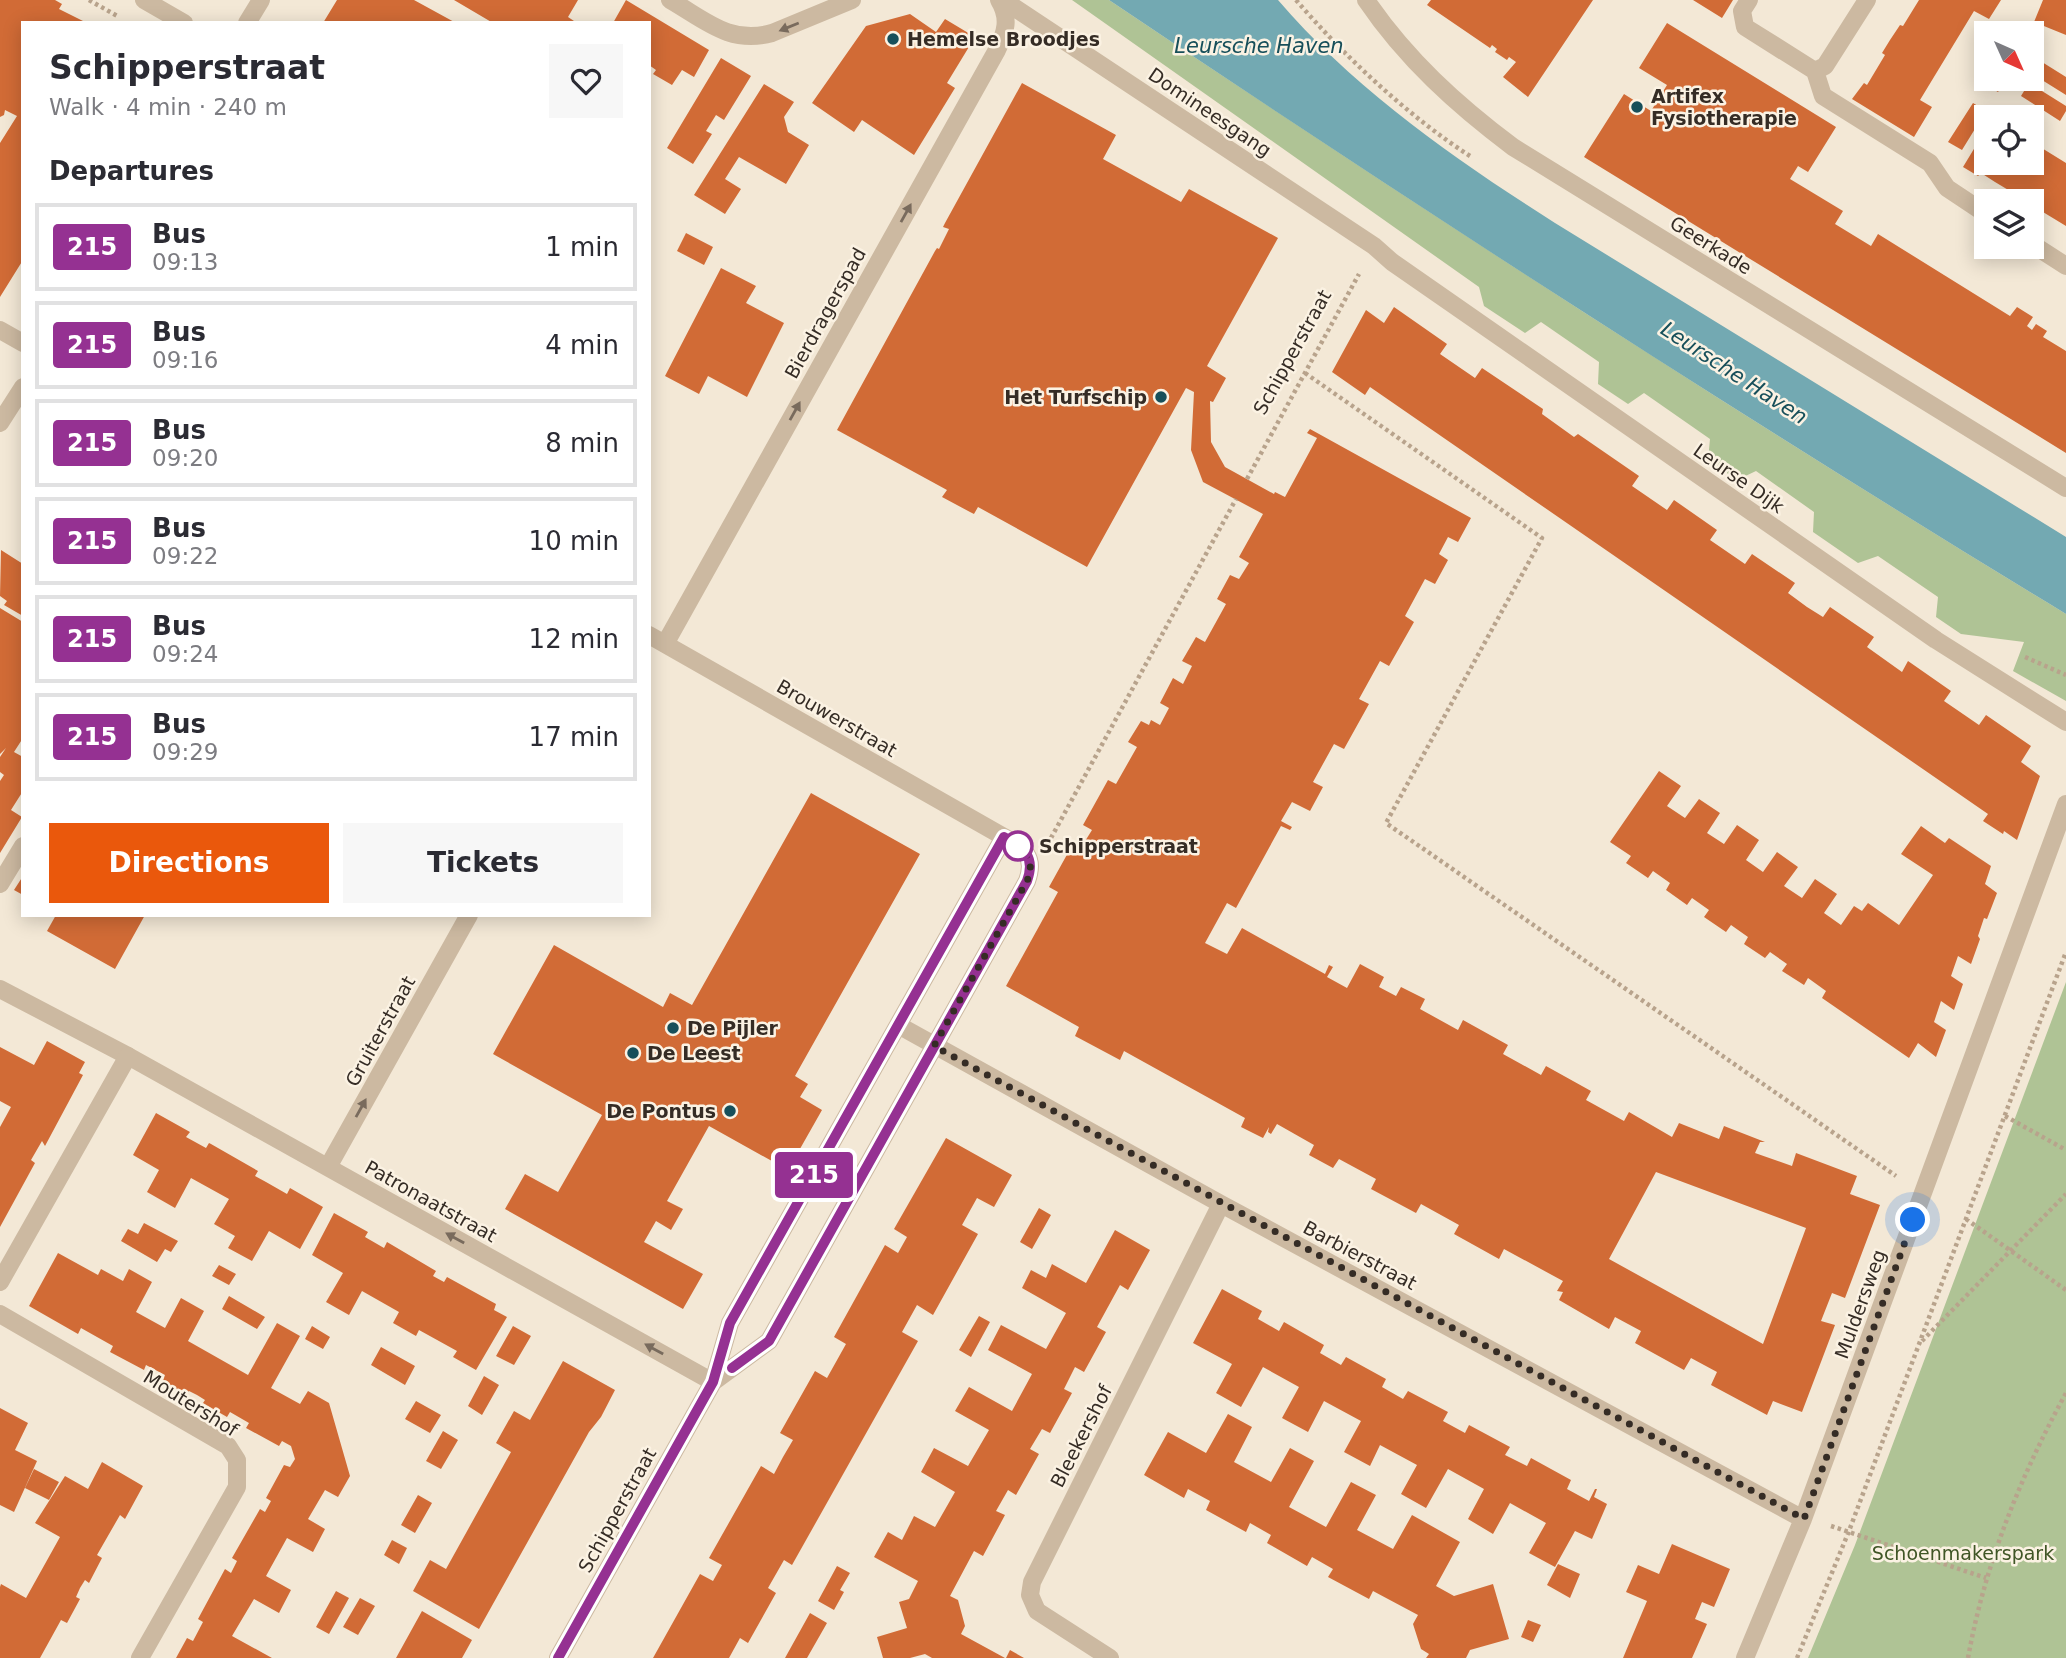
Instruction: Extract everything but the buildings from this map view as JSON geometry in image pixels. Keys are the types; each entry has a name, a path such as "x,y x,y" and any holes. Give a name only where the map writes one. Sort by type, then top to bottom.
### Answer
{"street":[{"path":"144,0 181,21"},
{"path":"248,21 261,0"},
{"path":"670,0 728,34 742,38 772,33 852,0"},
{"name":"Domineesgang","path":"1001,0 1374,246 1392,262"},
{"name":"Bierdragerspad","path":"657,640 761,471 997,50 1007,22 1001,0"},
{"name":"Geerkade","path":"1366,0 1406,53 1451,98 1513,147 2066,488"},
{"path":"1748,0 1742,11 1745,27 1815,71 1823,96 1930,163 1947,188 1974,206"},
{"path":"1815,71 1825,66 1867,0"},
{"path":"2044,252 2066,266"},
{"name":"Leurse Dijk","path":"1392,262 1936,640 2066,722"},
{"path":"0,330 21,342"},
{"path":"0,423 21,390"},
{"name":"Brouwerstraat","path":"657,640 1004,837"},
{"name":"Muldersweg","path":"1745,1658 1804,1519 2066,804"},
{"path":"1004,837 1026,853 1031,862 1027,881"},
{"name":"Schipperstraat","path":"558,1658 713,1382 730,1323 1004,837"},
{"path":"0,884 21,849"},
{"name":"Schipperstraat","path":"713,1382 769,1341 1027,881"},
{"name":"Gruiterstraat","path":"328,1167 468,917"},
{"name":"Patronaatstraat","path":"0,989 128,1056 713,1382"},
{"name":"Barbierstraat","path":"898,1025 1221,1204 1804,1519"},
{"path":"0,1282 128,1056"},
{"name":"Bleekershof","path":"1110,1658 1037,1611 1030,1595 1032,1582 1221,1204"},
{"name":"Moutershof","path":"0,1314 228,1446 237,1460 237,1487 139,1658"}],"path":[{"path":"89,0 126,21"},
{"name":"Schipperstraat","path":"1247,479 1374,246"},
{"path":"1305,373 1542,538 1386,823 1922,1195"},
{"path":"1027,881 1236,499"},
{"path":"1797,1658 1849,1531 2066,952"},
{"path":"2005,1116 2066,1150"},
{"path":"1920,1343 2066,1194"},
{"path":"1966,1219 2066,1290"},
{"path":"1968,1658 1986,1578 2018,1491 2066,1393"},
{"path":"1849,1531 1986,1578"}],"green space":[{"path":"1072,0 1109,0 1584,312 1824,465 2066,614 2066,701 2013,671 2024,642 1961,634 1936,617 1938,597 1878,556 1858,563 1813,532 1814,512 1756,471 1737,480 1708,460 1710,439 1644,393 1628,404 1598,384 1599,362 1541,322 1525,333 1484,306 1479,287"},
{"name":"Schoenmakerspark","path":"2066,982 2066,1658 1808,1658 1855,1545"}],"water":[{"name":"Leursche Haven","path":"1109,0 1278,0 1308,33 1373,93 1408,122 1481,174 1555,223 2066,537 2066,614 1824,465 1584,312"}],"bus line":[{"name":"215","path":"558,1658 713,1382 730,1323 1004,837 1026,853 1031,862 1027,881 769,1341 732,1368"}],"place":[{"name":"Hemelse Broodjes","path":"893,39"},
{"name":"Artifex Fysiotherapie","path":"1637,107"},
{"name":"Het Turfschip","path":"1161,397"},
{"name":"Schipperstraat","path":"1018,846"},
{"name":"De Pijler","path":"673,1028"},
{"name":"De Leest","path":"633,1053"},
{"name":"De Pontus","path":"730,1111"}],"route":[{"path":"1018,846 1031,862 1027,881 934,1046 1804,1519 1913,1220"}]}
